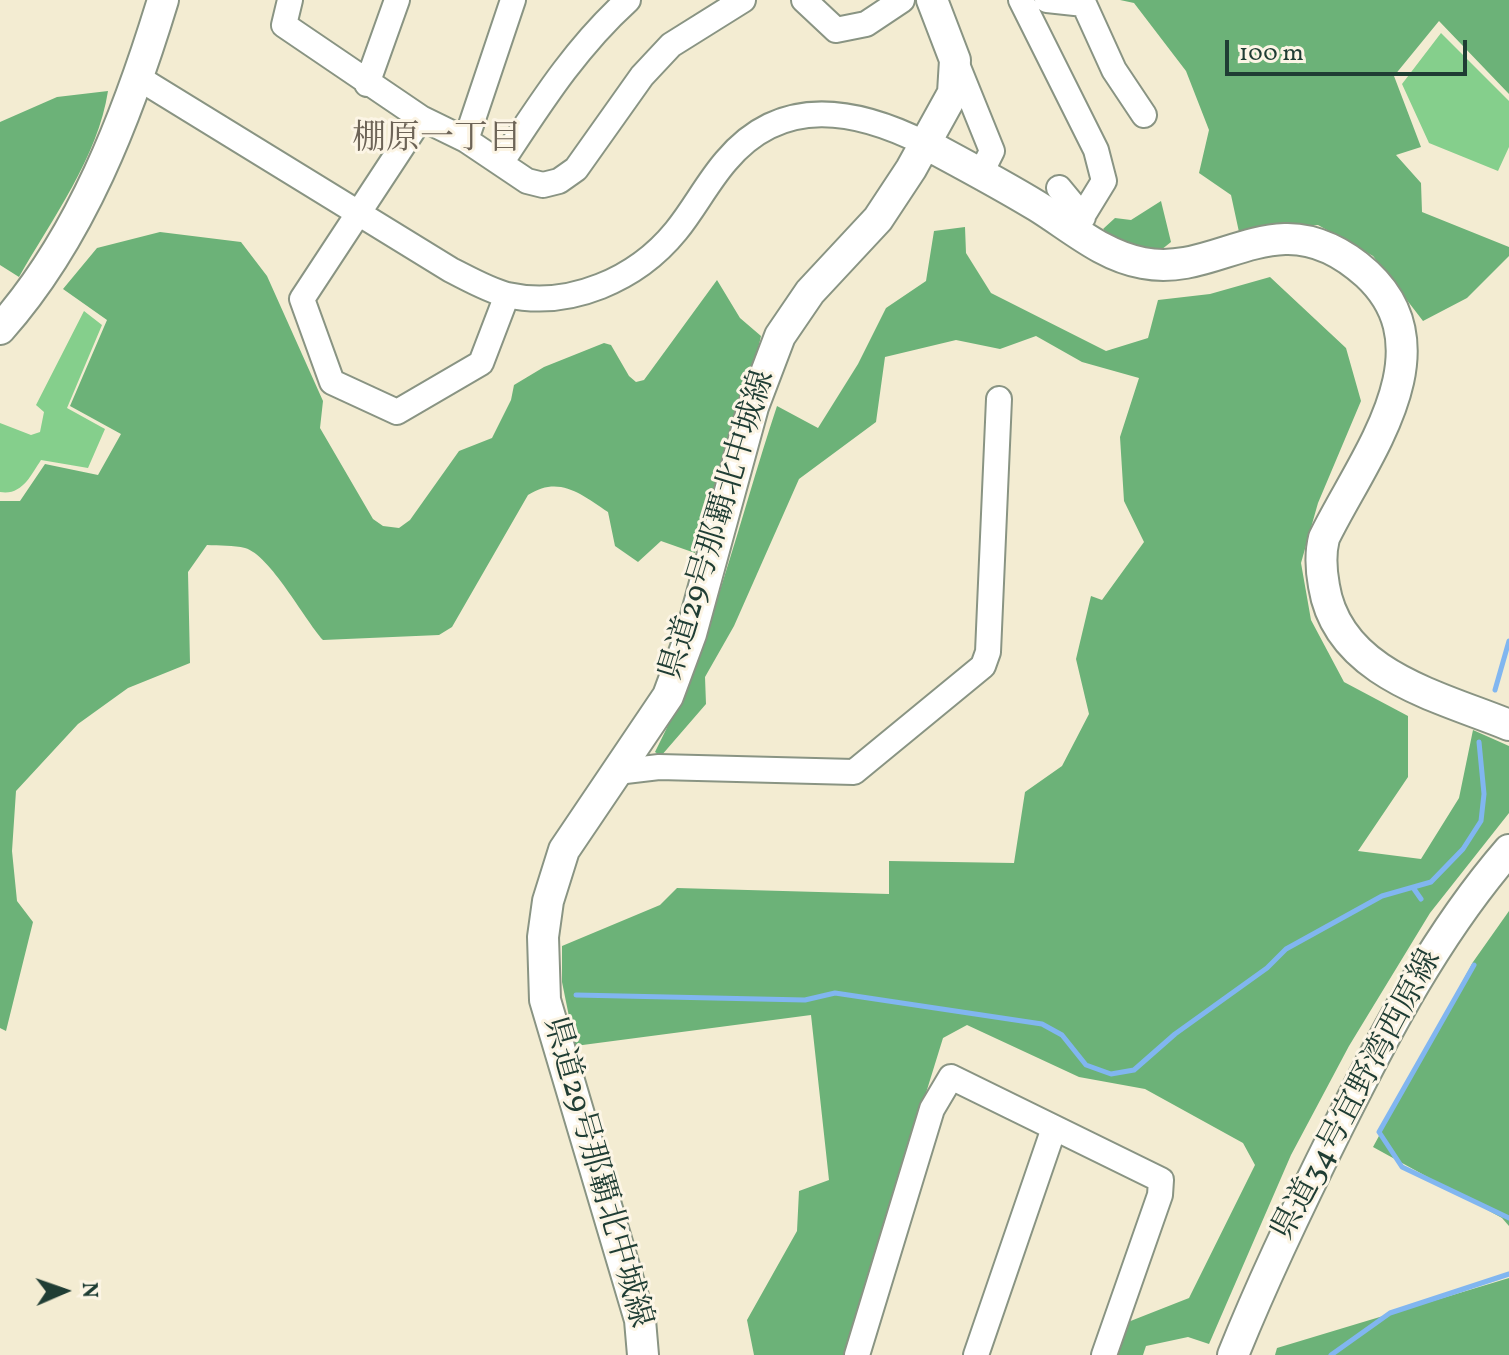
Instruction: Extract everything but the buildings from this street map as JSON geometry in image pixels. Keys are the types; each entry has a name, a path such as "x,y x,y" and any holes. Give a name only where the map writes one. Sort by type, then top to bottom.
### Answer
{"main road":[{"path":"0,329 55,256 73,225 137,77 163,0"},
{"name":"県道29号那覇北中城線","path":"643,1355 640,1320 545,1000 548,901 564,850 668,696 680,666 753,407 780,336 810,292 878,219 926,144 953,93 955,60 932,0"},
{"path":"926,144 1079,224 1125,258 1179,267 1269,241 1299,240 1337,253 1372,278 1388,304 1399,336 1400,386 1389,414 1324,538 1321,561 1325,597 1344,640 1362,659 1509,725"},
{"name":"県道34号宜野湾西原線","path":"1233,1355 1286,1230 1369,1065 1438,943 1509,850"}],"street":[{"path":"290,0 284,25 421,118 466,140 527,181 543,185 559,181 576,169 642,76 671,45 743,0"},
{"path":"367,84 397,0"},
{"path":"466,140 513,0"},
{"path":"501,163 546,92 597,28 628,0"},
{"path":"804,0 836,30 866,24 902,0"},
{"path":"1021,0 1096,150 1104,181 1079,224"},
{"path":"1047,0 1084,4 1114,70 1144,115"},
{"path":"955,60 992,151 981,173"},
{"path":"137,77 451,270 507,295 561,297 619,279 649,258 675,232 726,161 749,138 772,125 814,114 848,114 895,129 926,144"},
{"path":"421,118 302,299 332,382 397,412 481,363 507,295"},
{"path":"1059,188 1079,224"},
{"path":"617,772 659,767 854,772 983,666 988,652 999,399"},
{"path":"857,1355 932,1109 951,1077 1161,1180 1160,1195 1104,1355"},
{"path":"976,1355 1054,1128"}],"green space":[{"path":"1120,0 1509,0 1509,94 1439,21 1394,76 1421,147 1396,155 1421,183 1422,212 1509,247 1509,256 1467,298 1423,321 1373,256 1318,225 1239,232 1231,195 1199,173 1209,130 1186,71 1134,3"},
{"path":"1441,33 1509,101 1509,147 1498,171 1429,143 1402,84"},
{"path":"108,91 103,116 84,164 19,277 0,265 0,122 57,97"},
{"path":"1161,201 1171,242 1161,250 1122,245 1103,229 1115,218 1131,220"},
{"path":"965,227 966,253 991,293 1106,351 1148,338 1158,300 1210,294 1270,277 1346,348 1361,401 1318,503 1301,563 1311,620 1344,682 1408,716 1408,777 1358,851 1421,859 1459,798 1473,730 1509,746 1509,813 1430,913 1349,1046 1291,1155 1209,1344 1188,1337 1146,1346 1143,1355 1116,1355 1128,1322 1189,1298 1255,1165 1243,1143 1145,1089 1079,1077 967,1025 943,1038 845,1355 754,1355 747,1320 797,1231 799,1191 829,1180 811,1015 575,1046 562,982 562,946 660,905 677,888 889,894 889,861 1014,863 1025,792 1062,766 1089,714 1076,659 1091,596 1102,600 1144,542 1124,501 1120,437 1139,378 1082,362 1036,336 1000,349 956,340 885,357 876,422 799,479 734,626 705,677 706,704 661,756 655,752 693,668 777,406 818,428 858,364 886,308 926,281 934,231"},
{"path":"160,232 241,242 267,276 323,401 320,428 373,519 383,526 399,528 410,520 459,451 492,438 511,400 514,385 544,367 604,343 611,345 629,376 636,382 644,380 717,280 740,318 761,336 747,391 695,553 661,541 638,562 615,546 608,512 570,489 539,489 528,495 452,627 439,635 323,640 276,575 255,553 241,547 207,545 188,572 190,663 128,688 78,724 16,791 12,851 17,901 33,922 6,1031 0,1028 0,501 20,501 45,464 98,475 121,434 70,406 107,320 63,289 97,248"},
{"path":"84,311 102,325 67,408 105,429 88,468 41,460 20,488 0,492 0,423 31,435 40,432 44,412 36,405"},
{"path":"1509,911 1509,1226 1502,1218 1373,1147 1473,962"},
{"path":"1509,1278 1509,1355 1275,1355 1277,1348"}],"waterway":[{"path":"1495,690 1509,641"},
{"path":"576,995 805,1000 835,993 1042,1024 1062,1035 1086,1065 1111,1074 1134,1070 1175,1034 1267,968 1286,949 1382,896 1431,882 1463,849 1481,821 1484,794 1479,742"},
{"path":"1414,889 1421,899"},
{"path":"1474,965 1379,1132 1402,1167 1509,1218"},
{"path":"1331,1355 1390,1313 1509,1274"}],"district":[{"name":"棚原一丁目","path":"437,142"}]}
